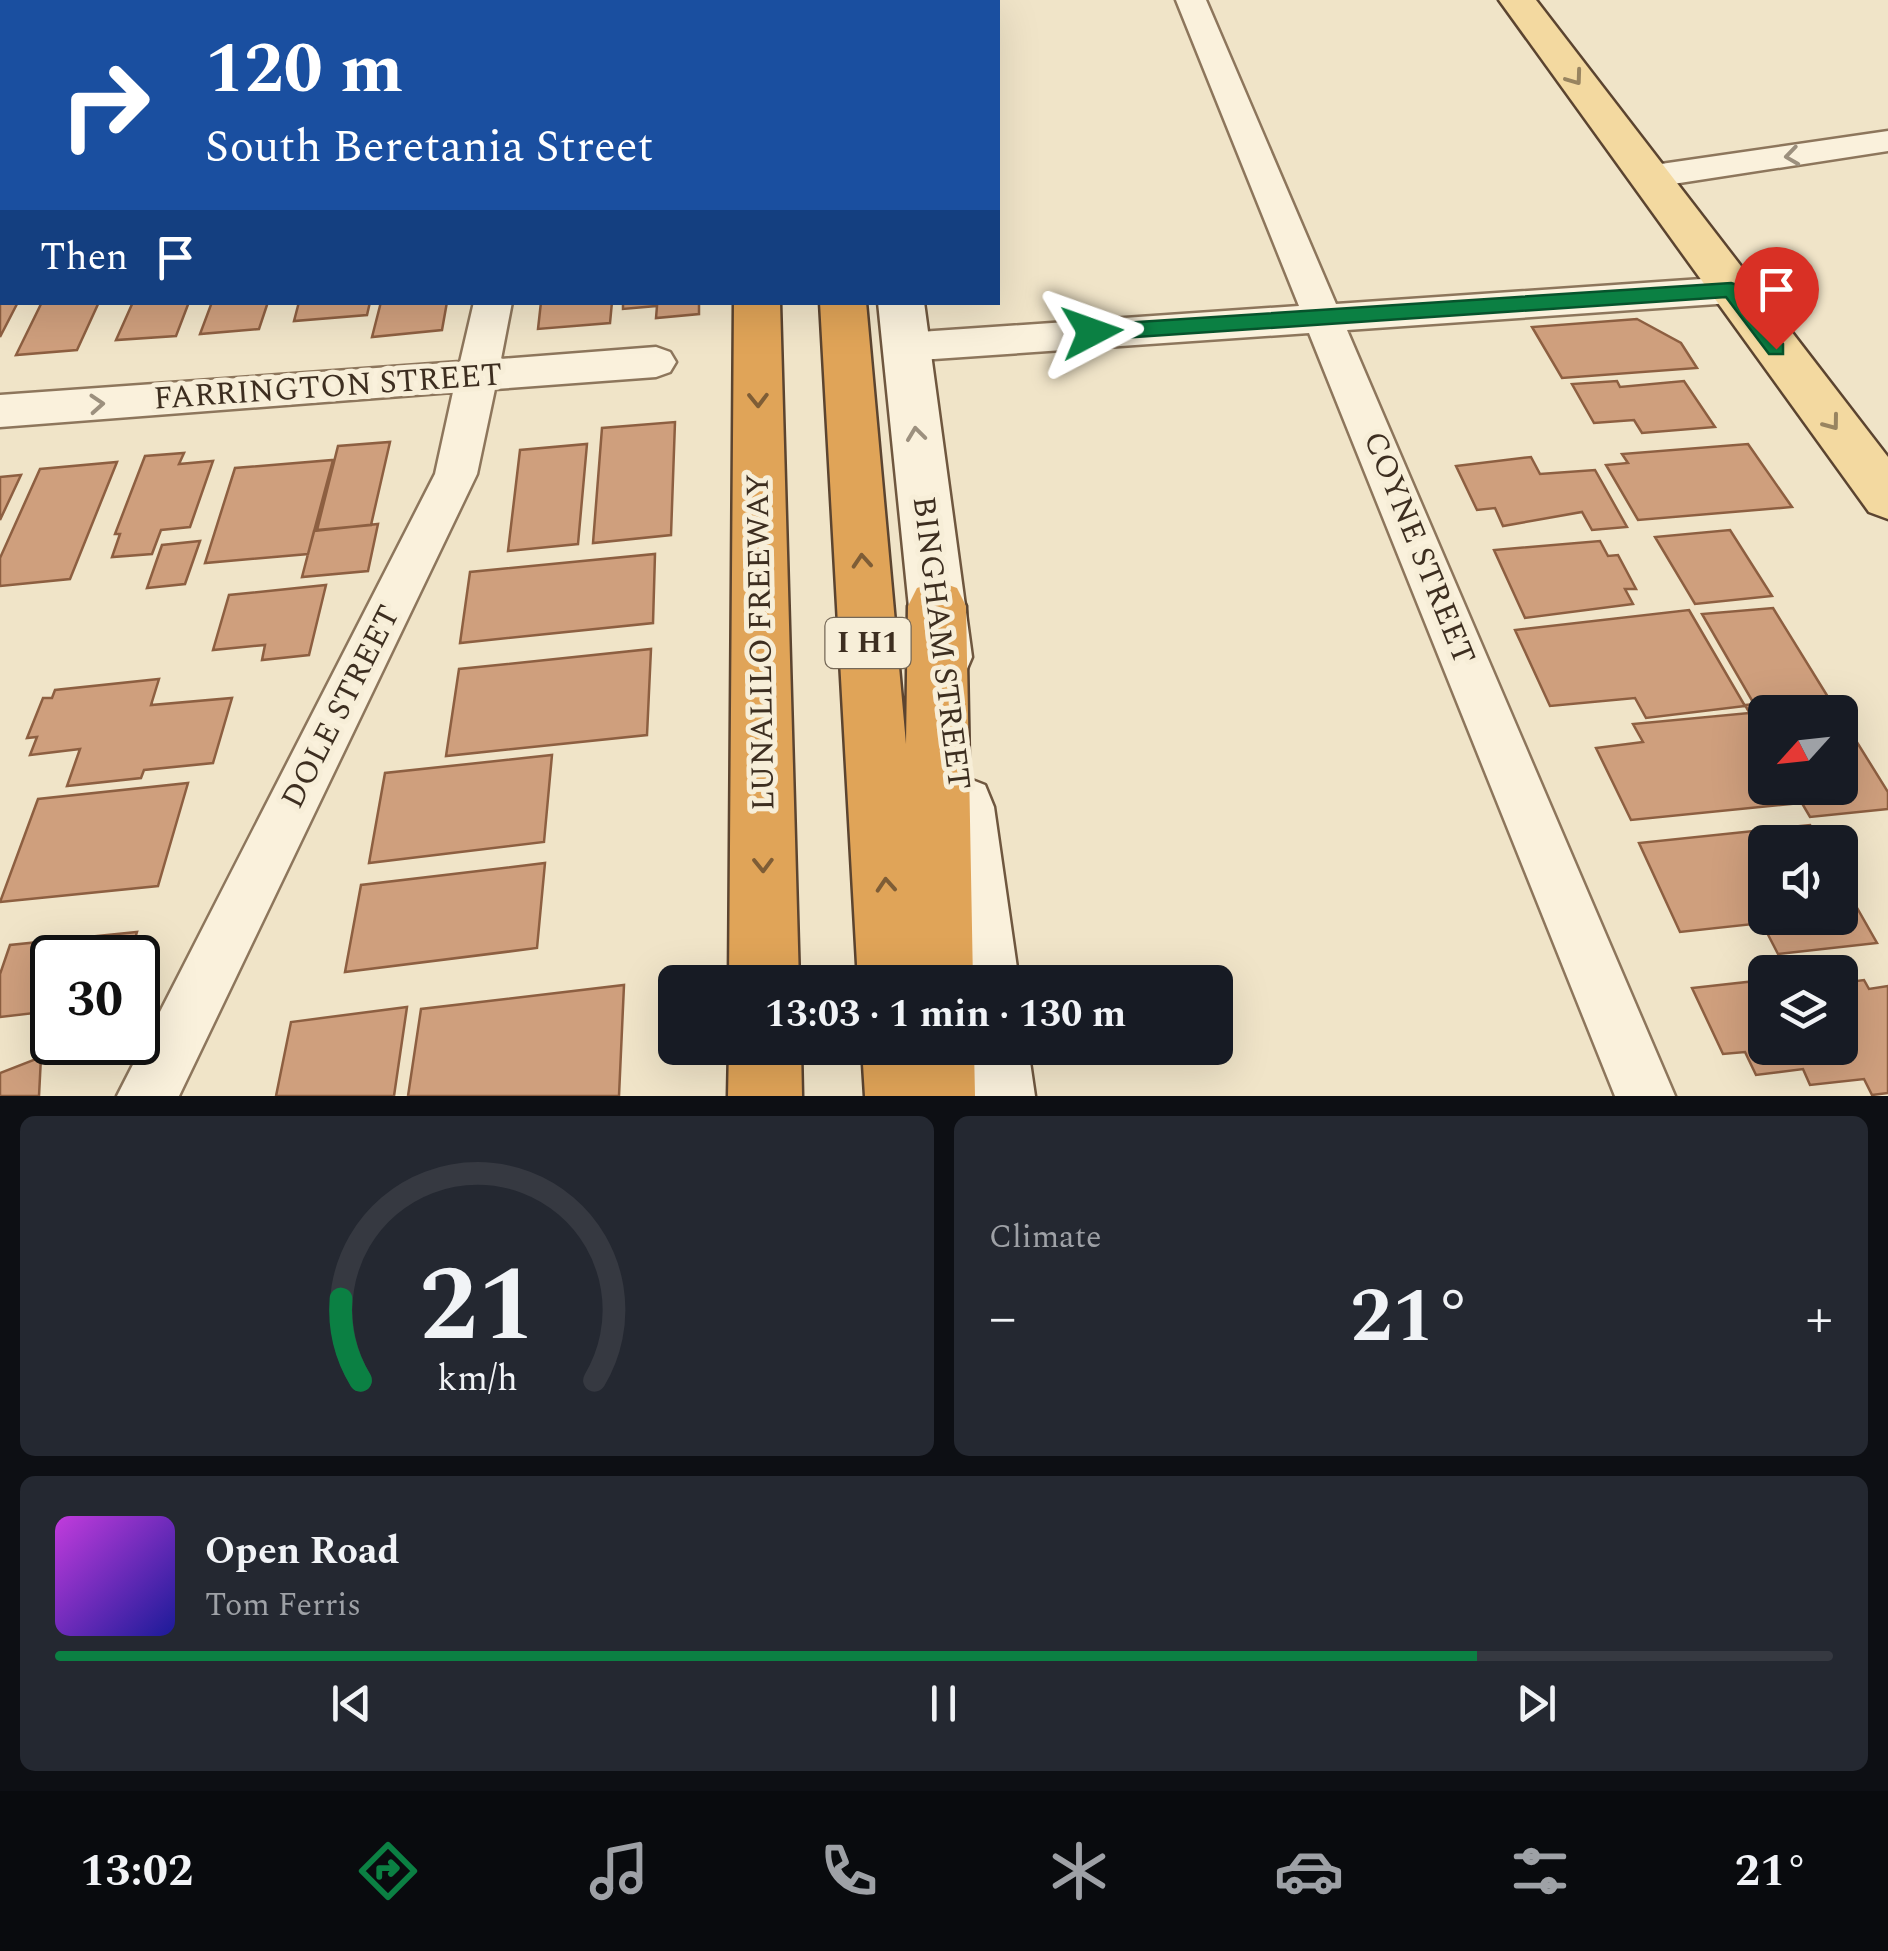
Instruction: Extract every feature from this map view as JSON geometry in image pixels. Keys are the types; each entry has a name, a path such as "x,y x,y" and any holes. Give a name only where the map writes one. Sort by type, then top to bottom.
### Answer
{"highway":[{"name":"LUNALILO FREEWAY","path":"757,305 764,965"},
{"name":"I H1","path":"842,305 893,965"},
{"path":"937,606 938,965"},
{"path":"765,1065 766,1096"},
{"path":"899,1065 902,1096"},
{"path":"938,1065 938,1096"}],"main road":[{"path":"1517,0 1888,497"}],"street":[{"name":"COYNE STREET","path":"1191,0 1645,1096"},
{"path":"1647,176 1888,142"},
{"path":"903,325 1322,315 1731,290"},
{"name":"DOLE STREET","path":"146,1096 456,474 492,305"},
{"name":"BINGHAM STREET","path":"903,325 982,965"},
{"name":"FARRINGTON STREET","path":"0,411 656,362"},
{"path":"994,1065 998,1096"}],"building":[{"path":"0,305 16,305 0,337"},
{"path":"41,305 98,305 77,350 16,355"},
{"path":"132,305 188,305 176,336 116,340"},
{"path":"211,305 267,305 259,329 200,334"},
{"path":"298,305 369,305 367,315 294,321"},
{"path":"380,305 446,305 442,330 372,337"},
{"path":"541,305 612,305 610,323 538,329"},
{"path":"623,305 699,305 699,314 656,318 657,306 623,309"},
{"path":"1637,319 1681,343 1697,368 1562,378 1532,327"},
{"path":"1617,381 1620,387 1684,381 1715,427 1642,433 1634,420 1594,423 1572,384"},
{"path":"675,422 671,535 593,543 602,428"},
{"path":"390,442 371,525 317,530 338,446"},
{"path":"587,444 578,544 508,551 520,450"},
{"path":"1748,444 1792,507 1638,520 1606,465 1628,463 1622,454"},
{"path":"184,453 179,464 213,461 190,527 161,530 152,554 112,557 120,534 115,534 145,456"},
{"path":"1531,457 1540,474 1595,470 1627,527 1592,530 1582,512 1503,526 1495,508 1477,510 1456,466"},
{"path":"333,460 308,554 205,563 235,468"},
{"path":"117,462 70,579 0,586 0,558 40,469"},
{"path":"21,475 0,520 0,477"},
{"path":"378,524 368,571 302,577 314,531"},
{"path":"1730,530 1772,596 1695,604 1655,537"},
{"path":"200,541 185,584 147,588 162,545"},
{"path":"1600,541 1608,556 1618,555 1636,589 1625,589 1633,604 1525,618 1494,550"},
{"path":"655,554 653,623 460,643 470,572"},
{"path":"326,585 309,655 262,660 265,645 213,650 229,595"},
{"path":"1773,608 1827,695 1749,695 1702,614"},
{"path":"1689,610 1745,706 1646,718 1635,698 1550,706 1515,630"},
{"path":"651,649 647,735 446,756 459,669"},
{"path":"159,679 151,705 232,698 213,763 144,770 141,778 67,786 80,749 30,755 37,737 27,738 43,698 52,698 55,690"},
{"path":"1748,713 1748,805 1781,805 1631,820 1596,748 1643,742 1633,724"},
{"path":"1858,744 1888,792 1888,809 1810,817 1803,805 1858,805"},
{"path":"552,755 544,842 369,863 385,773"},
{"path":"188,783 158,886 0,902 38,799"},
{"path":"1748,832 1748,925 1680,932 1639,843"},
{"path":"545,863 537,948 345,972 361,885"},
{"path":"1858,910 1877,943 1778,954 1768,935 1858,935"},
{"path":"30,943 30,1014 0,1017 0,974 10,945"},
{"path":"1864,980 1869,989 1888,986 1888,1093 1872,1095 1864,1079 1810,1085 1803,1069 1756,1075 1751,1065 1858,1065 1858,981"},
{"path":"1748,982 1748,1058 1745,1052 1723,1054 1692,988"},
{"path":"624,985 619,1096 408,1096 421,1009"},
{"path":"407,1007 394,1096 276,1096 291,1022"},
{"path":"30,1061 30,1065 41,1065 39,1096 0,1096 0,1073"}],"route":[{"path":"1092,332 1731,290 1776,349"}]}
